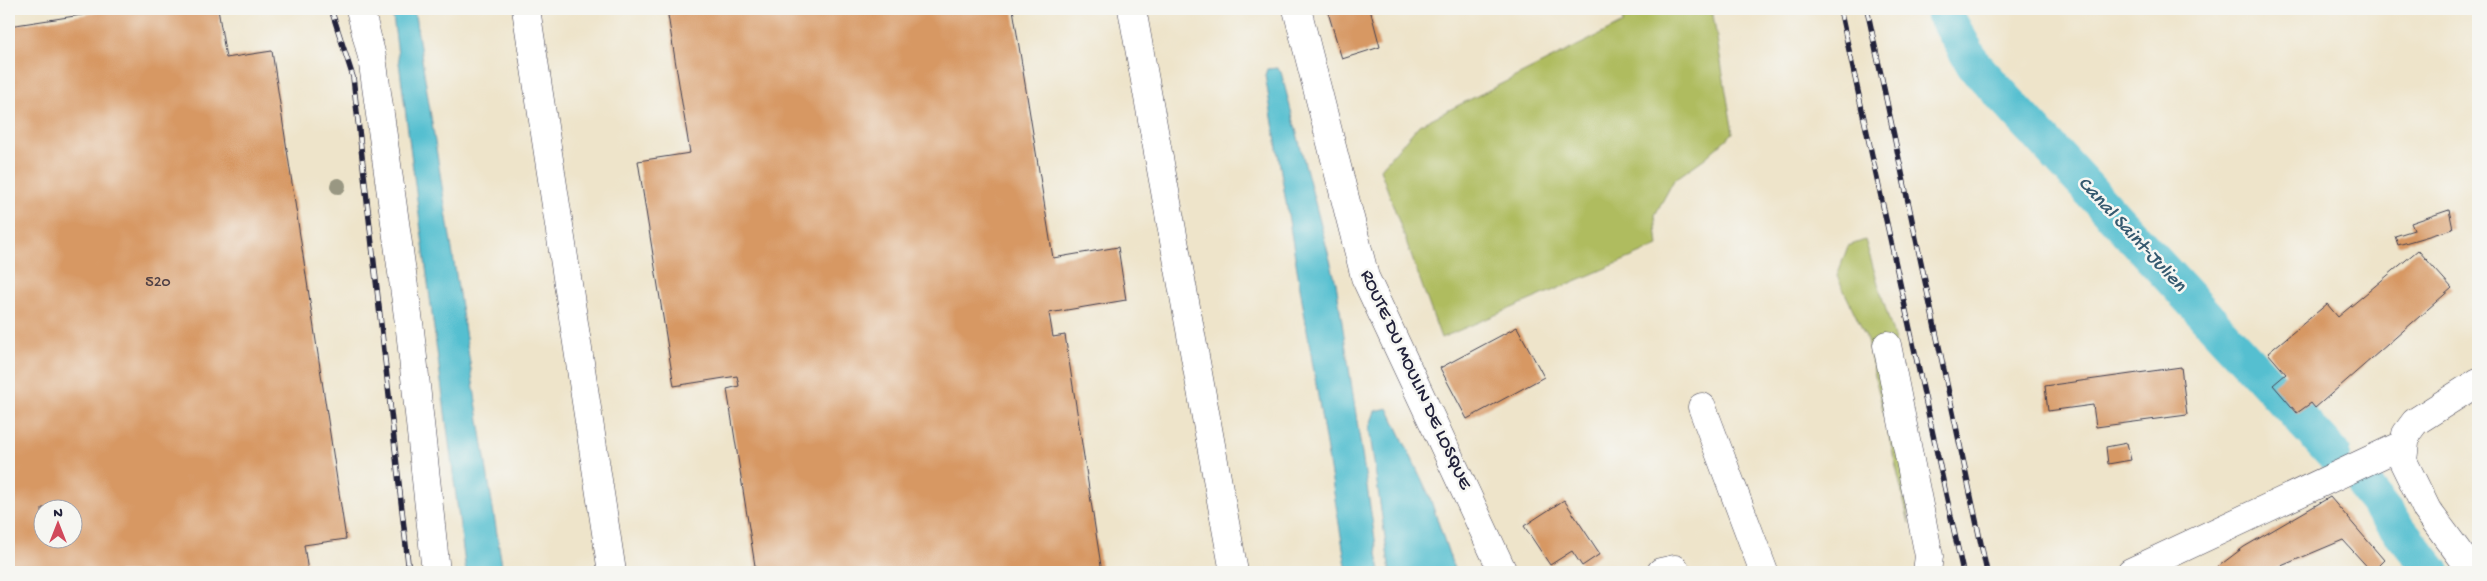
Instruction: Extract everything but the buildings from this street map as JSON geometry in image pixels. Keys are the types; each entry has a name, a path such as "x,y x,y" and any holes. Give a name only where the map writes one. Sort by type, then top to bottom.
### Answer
{"street":[{"path":"360,9 372,57 410,330 436,572"},
{"path":"526,9 612,572"},
{"path":"1132,9 1234,572"},
{"name":"ROUTE DU MOULIN DE LOSQUE","path":"1297,9 1364,277 1503,572"},
{"path":"1887,345 1929,556 1927,572"},
{"path":"2473,572 2427,510 2403,462 2406,434 2415,422 2478,382"},
{"path":"1702,407 1764,572"},
{"path":"2131,572 2404,444"},
{"path":"1661,572 1675,569 1677,572"}],"green space":[{"path":"1621,9 1712,9 1733,133 1705,158 1674,180 1655,215 1658,246 1441,338 1380,169 1419,125 1623,23"},
{"path":"1865,240 1895,340 1909,523 1866,337 1837,276 1848,246"}],"water":[{"path":"392,9 414,9 503,572 466,572"},
{"path":"1277,68 1281,72 1336,283 1380,572 1347,572 1265,75 1267,69"},
{"path":"1388,408 1429,495 1455,572 1390,572 1369,428 1375,411"}],"waterway":[{"name":"Canal Saint-Julien","path":"1942,9 1974,65 2332,453"},
{"name":"Canal Saint-Julien","path":"2367,490 2433,572"}],"railway":[{"path":"331,9 353,77 409,572"},
{"path":"1840,9 1963,572"},
{"path":"1867,9 1987,572"}]}
